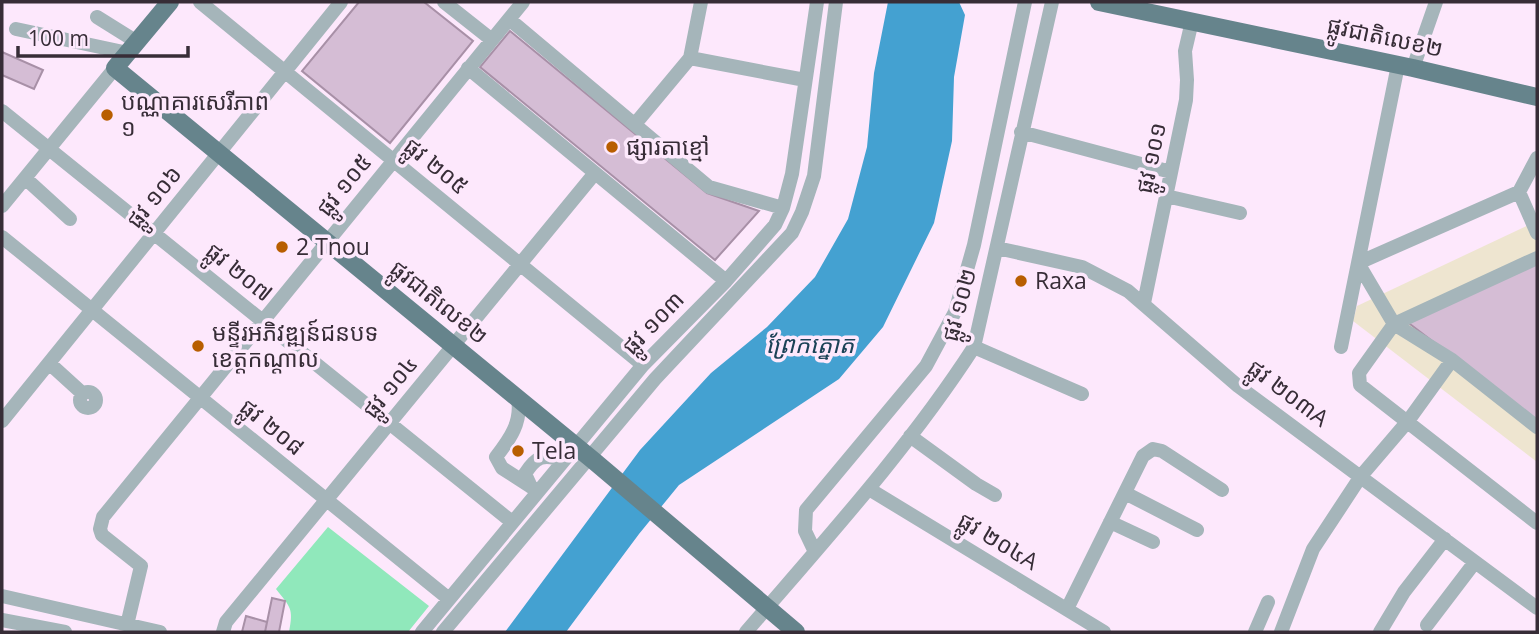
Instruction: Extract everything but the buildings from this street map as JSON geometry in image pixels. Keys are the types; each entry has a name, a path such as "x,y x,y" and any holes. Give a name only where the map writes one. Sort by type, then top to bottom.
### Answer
{"main road":[{"path":"115,68 169,2"},
{"name":"ផ្លូវជាតិលេខ២","path":"1099,2 1406,66 1537,97"},
{"name":"ផ្លូវជាតិលេខ២","path":"115,68 586,454 796,632"}],"street":[{"name":"ផ្លូវ ២០៥","path":"200,2 642,365"},
{"name":"ផ្លូវ ១០៦","path":"2,421 341,2"},
{"path":"444,2 492,40"},
{"name":"ផ្លូវ ១០៥","path":"127,625 141,566 102,535 100,529 103,517 523,2"},
{"path":"635,124 690,58 701,2"},
{"name":"ផ្លូវ ១០៣","path":"422,632 513,522 533,490 563,460 586,454 642,365 726,281 775,225 783,208 792,174 817,2"},
{"path":"443,632 586,454 792,233 814,176 836,2"},
{"path":"815,552 805,531 806,510 926,366 955,312 974,246 1025,2"},
{"name":"ផ្លូវ ១០២","path":"746,632 869,489 947,390 974,347 1052,2"},
{"path":"1341,347 1358,263 1406,66 1436,2"},
{"path":"97,17 132,47"},
{"path":"509,19 709,187 783,208"},
{"name":"ផ្លូវ ១០១","path":"1144,303 1186,100 1185,51 1192,20"},
{"path":"16,29 132,47"},
{"path":"690,58 804,80"},
{"path":"2,206 115,68"},
{"path":"468,68 726,281"},
{"name":"ផ្លូវ ២០៧","path":"2,111 513,522"},
{"path":"1021,132 1171,172"},
{"path":"1358,263 1519,192 1537,158"},
{"name":"ផ្លូវ ១០៤","path":"223,632 226,622 595,173"},
{"path":"25,178 71,219"},
{"path":"1519,192 1537,233"},
{"path":"1166,196 1240,213"},
{"name":"ផ្លូវ ២០៨","path":"2,237 449,599"},
{"name":"ផ្លូវ ២០៣A","path":"996,248 1082,267 1109,279 1144,303 1238,386 1537,608"},
{"path":"1536,520 1360,385 1358,380 1359,373 1394,324 1537,258"},
{"path":"1358,263 1394,324 1452,360 1537,427"},
{"path":"974,347 1082,394"},
{"path":"1281,632 1313,549 1361,476 1408,421 1452,360"},
{"path":"48,363 82,394"},
{"path":"518,399 520,412 514,433 496,457 502,468 533,490"},
{"path":"910,436 995,495"},
{"path":"1067,609 1143,456 1153,449 1162,451 1222,490"},
{"path":"533,490 525,474 532,462 540,457 563,460"},
{"name":"ផ្លូវ ២០៤A","path":"869,489 1104,632"},
{"path":"1125,493 1197,530"},
{"path":"1110,522 1153,542"},
{"path":"1380,632 1404,592 1445,540"},
{"path":"1427,625 1475,562"},
{"path":"2,596 160,632"},
{"path":"1255,632 1268,602"},
{"path":"2,620 28,629 65,632"}],"shaded area":[{"path":"1537,221 1537,462 1353,321 1357,306"}],"green space":[{"path":"328,527 429,606 408,632 289,632 290,608 276,589"}],"water":[{"name":"ព្រែកត្នោត","path":"888,2 959,2 965,15 954,77 952,141 934,223 883,327 839,379 679,485 566,632 505,632 640,450 711,373 767,327 815,277 848,219 867,147 874,73"}],"place":[{"name":"បណ្ណាគារសេរីភាព ១","path":"107,115"},
{"name":"ផ្សារតាខ្មៅ","path":"612,147"},
{"name":"2 Tnou","path":"282,247"},
{"name":"Raxa","path":"1021,281"},
{"name":"មន្ទីរអភិវឌ្ឍន៍ជនបទ ខេត្តកណ្តាល","path":"198,346"},
{"name":"Tela","path":"518,451"}]}
